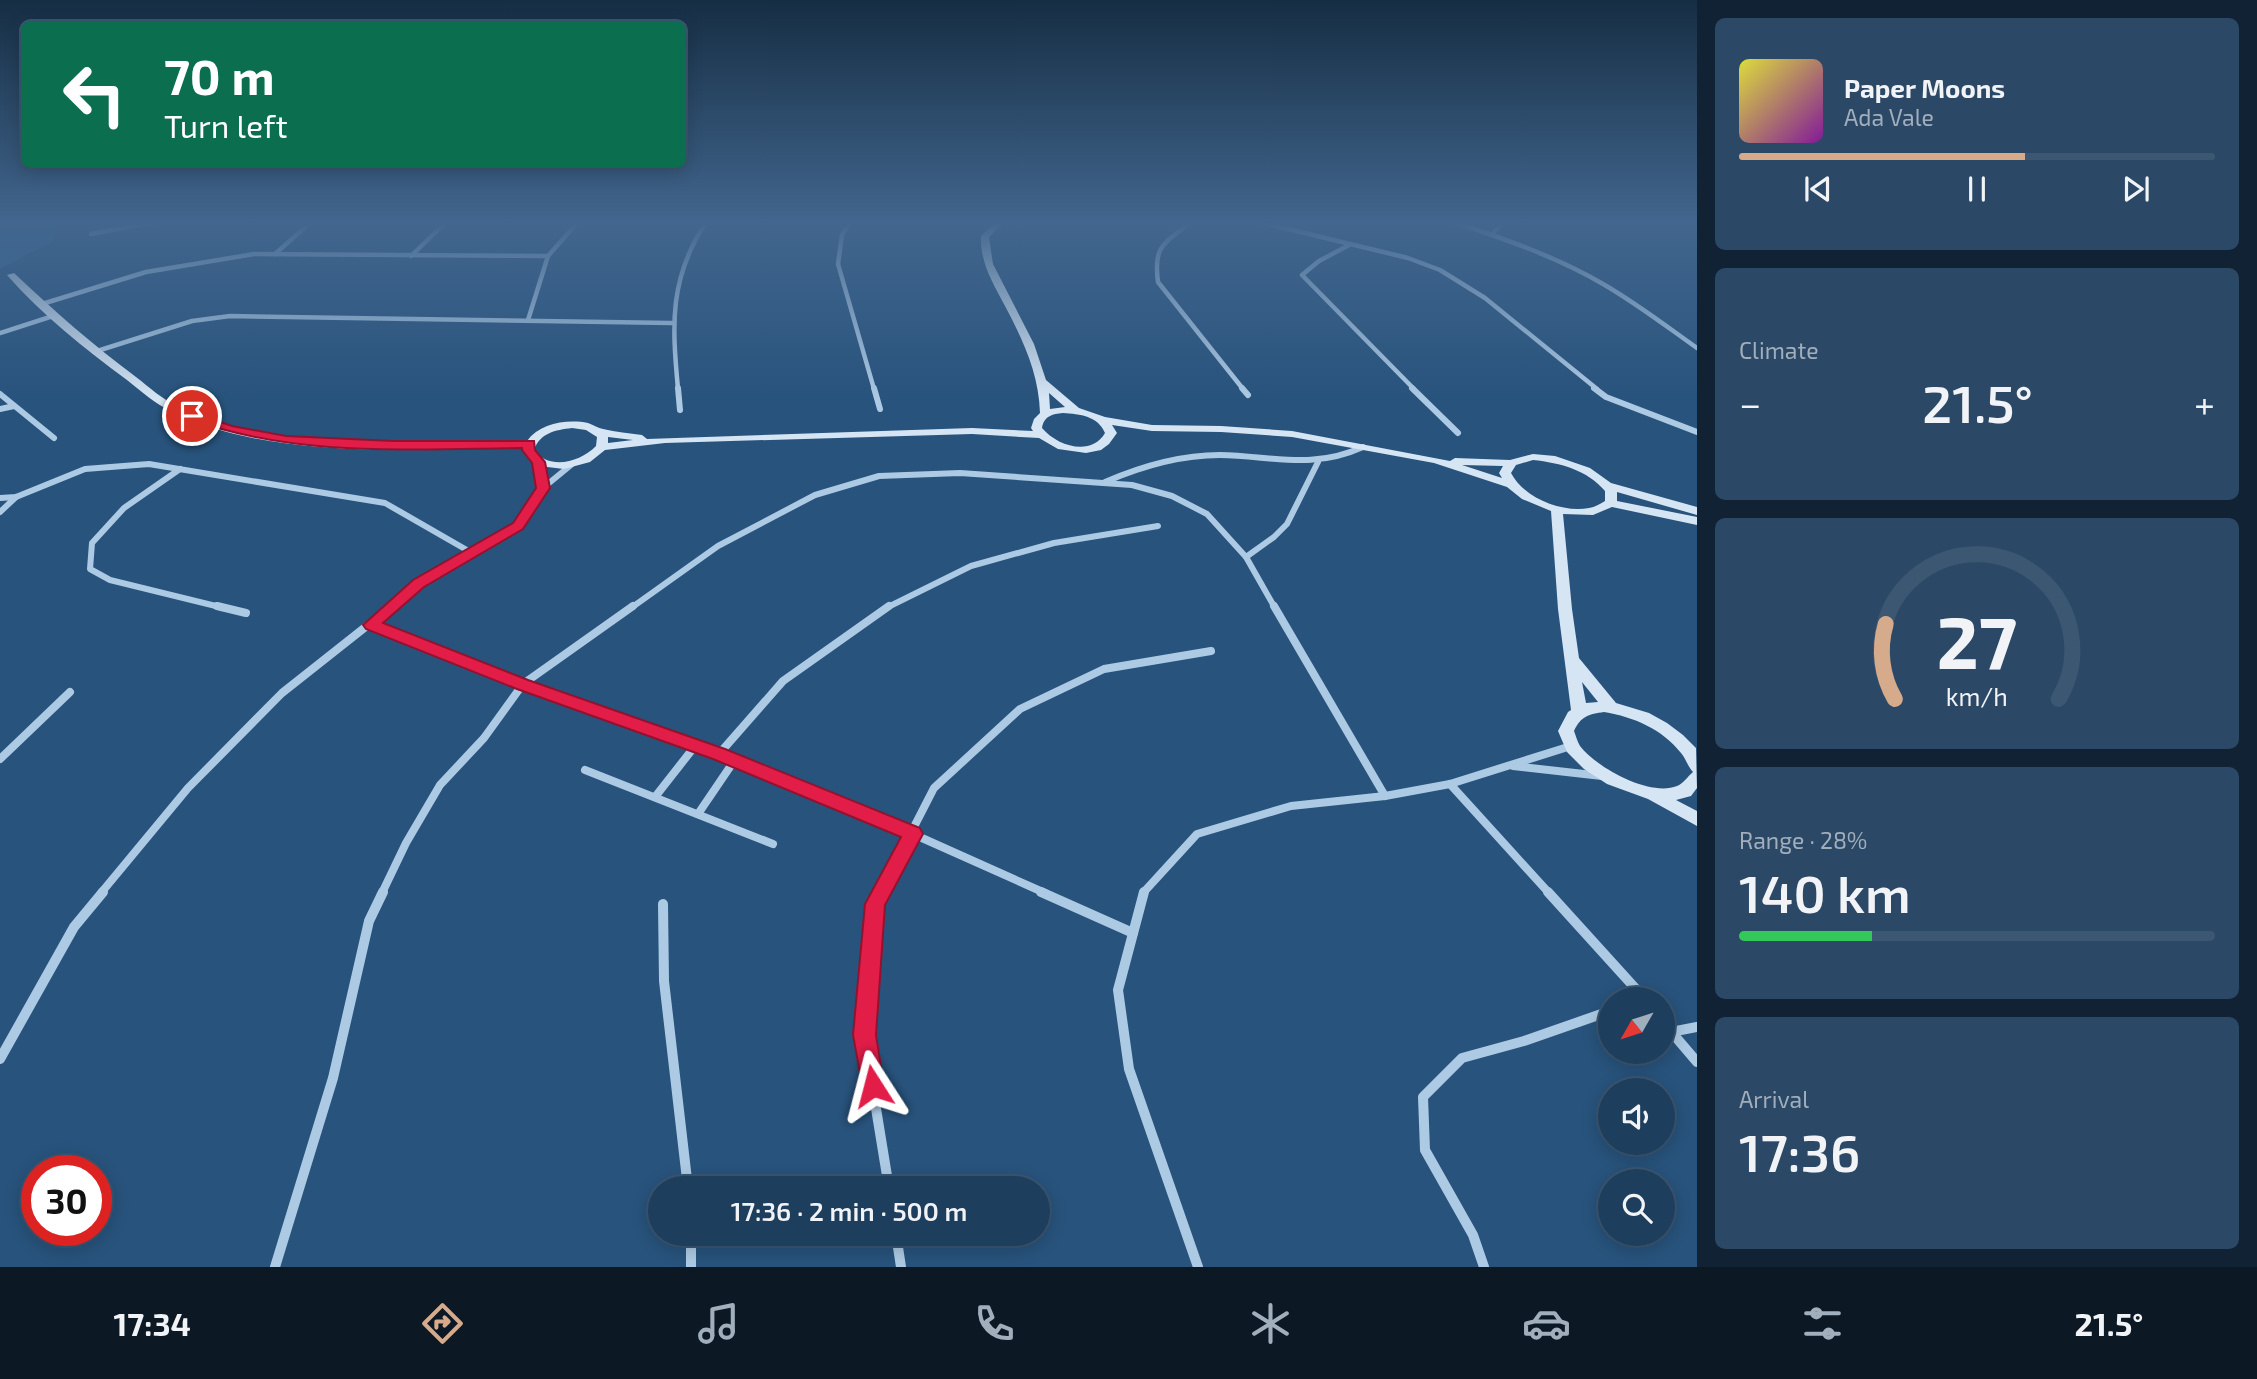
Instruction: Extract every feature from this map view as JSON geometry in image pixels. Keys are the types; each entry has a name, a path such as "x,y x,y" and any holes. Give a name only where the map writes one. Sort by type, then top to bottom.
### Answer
{"street":[{"path":"18,281 94,352 174,409 229,429 286,440 393,445 530,444"},
{"path":"42,304 121,281"},
{"path":"528,320 540,281"},
{"path":"676,281 672,323 680,410"},
{"path":"843,281 880,409"},
{"path":"997,281 1019,325 1041,381 1045,399 1040,435"},
{"path":"1158,281 1248,395"},
{"path":"1306,281 1458,433"},
{"path":"1458,281 1485,298 1606,397 1697,432"},
{"path":"1596,281 1697,348"},
{"path":"0,333 53,316"},
{"path":"94,352 192,321 230,316 672,323"},
{"path":"1041,381 1076,411"},
{"path":"0,394 54,439"},
{"path":"0,409 14,405"},
{"path":"972,431 1076,411 1092,414 1103,420 1152,428 1292,434 1436,460 1509,463 1533,457 1550,458 1584,469 1608,486 1697,511"},
{"path":"1103,420 1111,433 1109,439"},
{"path":"0,1059 74,926 188,788 282,693 371,625 418,583 518,526 543,488 570,465 594,456 602,447 603,436 589,427 568,425 544,431 530,444 528,450 538,462 543,488"},
{"path":"602,447 665,440 972,431 1040,435 1057,446 1082,449 1152,428"},
{"path":"598,432 665,440"},
{"path":"1104,483 1145,464 1203,455 1298,463 1342,458 1363,447"},
{"path":"1436,460 1509,484"},
{"path":"1246,557 1282,529 1298,505 1318,461"},
{"path":"538,462 570,465"},
{"path":"1509,463 1504,469 1504,476 1509,484 1528,499 1557,509 1585,513 1606,508 1611,503 1612,495 1608,486"},
{"path":"0,498 16,497 85,469 149,464 384,503 472,553"},
{"path":"181,469 124,509 92,543 90,569 110,580 246,613"},
{"path":"275,1267 333,1078 369,921 406,843 440,785 484,738 523,684 718,546 815,495 879,476 960,473 1132,485 1172,496 1208,514 1246,557 1385,796"},
{"path":"0,512 16,497"},
{"path":"1611,503 1697,521"},
{"path":"1557,509 1558,550 1579,710"},
{"path":"719,754 783,681 885,608 971,566 1054,543 1158,526"},
{"path":"371,625 523,684 719,754 913,834 1133,933"},
{"path":"887,1176 864,1035 875,904 913,834 934,788 1020,709 1104,669 1211,651"},
{"path":"1572,658 1611,707"},
{"path":"0,759 70,692"},
{"path":"1611,707 1660,725 1692,745 1696,778 1685,792 1650,793 1626,787 1603,776 1571,746 1566,731 1569,719 1579,710 1611,707"},
{"path":"655,797 695,746"},
{"path":"1198,1267 1129,1069 1118,990 1144,890 1197,834 1292,806 1385,796 1450,784 1571,746"},
{"path":"698,814 734,761"},
{"path":"1509,765 1603,776"},
{"path":"585,770 774,844"},
{"path":"1450,784 1634,987"},
{"path":"1650,793 1697,819"},
{"path":"663,904 664,981 687,1176"},
{"path":"1484,1267 1473,1235 1424,1150 1423,1097 1462,1058 1524,1041 1598,1015"},
{"path":"1675,1031 1697,1027"},
{"path":"1675,1037 1697,1062"},
{"path":"691,1246 691,1267"},
{"path":"898,1246 901,1267"}],"route":[{"path":"192,416 229,429 286,440 393,445 530,444 528,450 531,457 538,462 543,488 518,526 418,583 371,625 523,684 719,754 913,834 875,904 864,1035 873,1086"}]}
